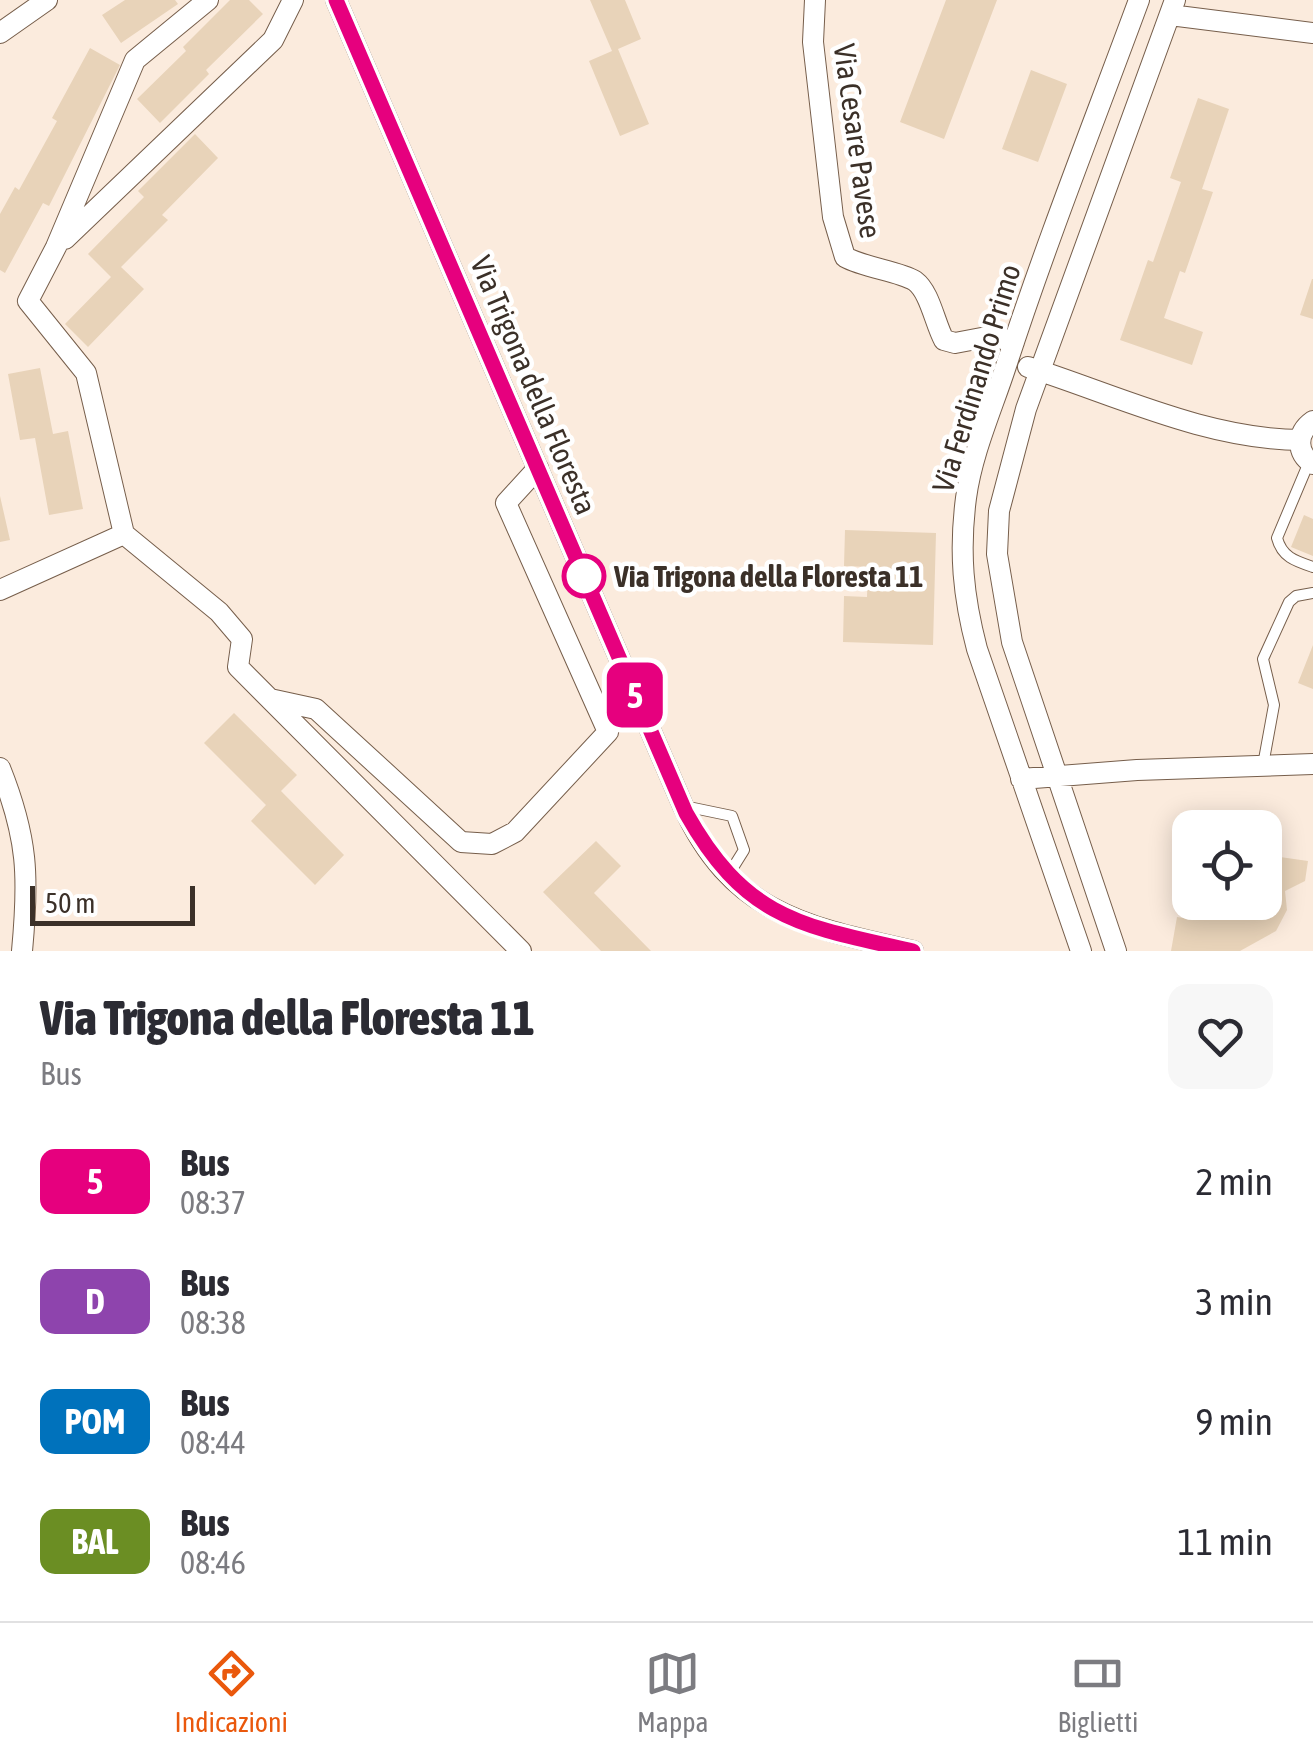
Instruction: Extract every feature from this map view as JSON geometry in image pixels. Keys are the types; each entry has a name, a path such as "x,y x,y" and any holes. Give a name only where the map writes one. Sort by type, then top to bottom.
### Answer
{"street":[{"path":"0,33 47,0"},
{"path":"208,0 135,60 56,247 28,300 86,373 124,534 219,612 242,639 238,667 522,951"},
{"path":"56,247 273,40 290,8 268,0"},
{"name":"Via Trigona della Floresta","path":"336,0 683,806 706,848 728,876 758,902 799,922 912,951"},
{"name":"Via Cesare Pavese","path":"814,0 812,42 833,217 837,241 845,257 914,281 923,292 944,340 955,343 992,336 1014,343"},
{"name":"Via Ferdinando Primo","path":"1081,951 1006,737 964,600 962,554 966,494 1014,343 1139,0"},
{"path":"1172,8 1313,33"},
{"name":"Via Ferdinando Primo","path":"1116,951 1012,642 997,554 999,511 1039,371 1172,8"},
{"path":"1128,29 1160,40"},
{"path":"1014,343 1052,338"},
{"path":"1014,343 1039,371 1223,432 1263,440 1300,440"},
{"path":"1311,463 1303,456 1300,440 1313,421"},
{"path":"270,699 316,709 461,842 492,844 515,832 608,732 506,502 538,468"},
{"path":"0,590 124,534"},
{"path":"1006,737 1039,729"},
{"path":"1021,780 1056,775 1313,764"},
{"path":"0,768 17,811 26,859 28,890 22,951"}],"lane":[{"path":"1311,463 1277,538 1280,550 1313,568"},
{"path":"1263,766 1274,704 1263,659 1289,602 1296,596 1313,593"},
{"path":"683,806 732,816 744,850 728,876"}],"building":[{"path":"125,0 175,0 178,4 121,43 102,15"},
{"path":"230,0 249,0 263,14 160,123 137,99"},
{"path":"590,0 625,0 641,39 618,49 649,124 620,136 589,61 612,51"},
{"path":"946,0 997,0 944,139 900,122"},
{"path":"90,48 120,65 49,206 43,203 5,273 0,270 0,214 15,187 19,190 57,121 52,118"},
{"path":"1031,70 1067,84 1038,162 1002,149"},
{"path":"1198,98 1229,109 1202,189 1213,192 1185,273 1180,271 1164,318 1203,332 1192,365 1120,340 1181,182 1170,178"},
{"path":"195,134 218,158 162,215 168,220 121,267 144,289 88,347 65,324 111,277 88,254 144,197 138,191"},
{"path":"1313,279 1313,319 1300,315"},
{"path":"40,368 53,434 68,431 83,509 49,515 35,438 20,440 8,374"},
{"path":"0,496 10,540 0,542"},
{"path":"1304,515 1313,519 1313,556 1291,547"},
{"path":"845,530 936,533 933,645 843,642 844,596 867,597 868,567 844,566"},
{"path":"1313,645 1313,689 1298,683"},
{"path":"234,713 297,775 281,791 344,855 315,885 251,821 266,805 204,743"},
{"path":"596,841 621,866 594,893 651,951 601,951 543,892"},
{"path":"1282,857 1308,861 1305,881 1285,891 1287,910 1282,920"},
{"path":"1176,920 1282,920 1276,931 1240,951 1171,951"}],"bus line":[{"name":"5","path":"336,0 686,813 706,848 731,880 758,902 799,922 913,951"}],"place":[{"name":"Via Trigona della Floresta 11","path":"584,576"}]}
